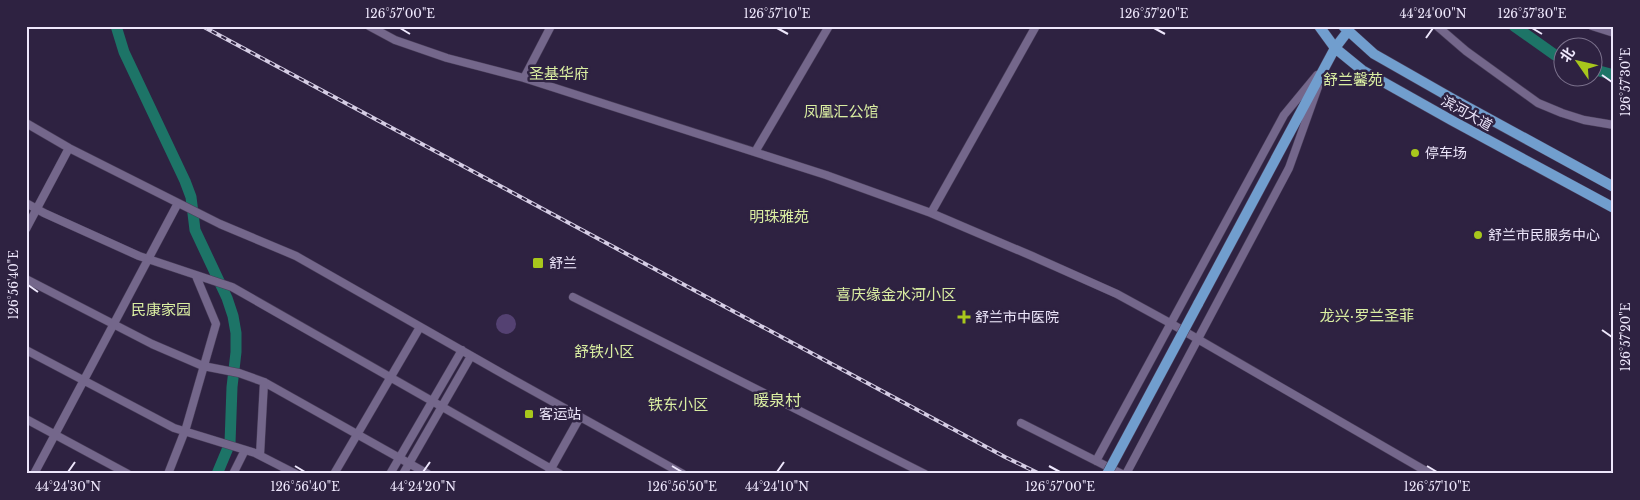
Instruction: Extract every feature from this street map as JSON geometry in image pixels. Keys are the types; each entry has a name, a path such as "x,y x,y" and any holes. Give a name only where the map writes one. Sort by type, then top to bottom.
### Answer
{"main road":[{"name":"滨河大道","path":"1319,26 1335,48 1362,70 1614,208"},
{"name":"滨河大道","path":"1346,29 1374,54 1453,100 1614,186"},
{"path":"1107,474 1346,29"}],"street":[{"path":"369,26 395,40 447,58 524,78 826,175 931,213 1117,294 1198,338 1430,474"},
{"path":"524,78 551,26"},
{"path":"755,152 829,26"},
{"path":"931,213 1036,26"},
{"path":"1437,26 1466,51 1538,103 1584,120 1614,125"},
{"path":"1592,26 1614,33"},
{"path":"1096,461 1284,115 1327,64"},
{"path":"1126,474 1289,168 1327,64"},
{"path":"26,123 69,148 220,224 296,256 683,474"},
{"path":"26,228 69,148"},
{"path":"26,203 148,259 232,287 550,471 560,474"},
{"path":"34,474 178,203"},
{"path":"168,474 184,432 216,324 197,276"},
{"path":"26,279 152,344 204,366 239,373 264,382 428,474"},
{"path":"573,297 925,474"},
{"path":"334,474 420,327"},
{"path":"26,350 174,428 260,456 296,474"},
{"path":"390,474 462,350"},
{"path":"403,474 471,356"},
{"path":"260,456 264,382"},
{"path":"550,471 580,416"},
{"path":"26,419 128,474"},
{"path":"1021,422 1122,474"},
{"path":"233,474 244,450"}],"shaded area":[{"path":"506,314 513,317 516,324 513,331 506,334 499,331 496,324 499,317"}],"waterway":[{"path":"116,26 124,52 185,181 191,197 195,230 227,298 233,316 236,333 236,352 232,387 230,443 217,474"},
{"path":"1514,26 1552,53"},
{"path":"1602,72 1614,75"}],"railway":[{"path":"202,26 1005,457 1040,474"}],"place":[{"name":"停车场","path":"1415,153"},
{"name":"舒兰市民服务中心","path":"1478,235"},
{"name":"舒兰","path":"538,263"},
{"name":"舒兰市中医院","path":"964,317"},
{"name":"客运站","path":"529,414"}],"district":[{"name":"圣基华府","path":"559,74"},
{"name":"舒兰馨苑","path":"1353,80"},
{"name":"凤凰汇公馆","path":"841,112"},
{"name":"明珠雅苑","path":"779,217"},
{"name":"喜庆缘金水河小区","path":"896,295"},
{"name":"民康家园","path":"161,310"},
{"name":"龙兴·罗兰圣菲","path":"1367,316"},
{"name":"舒铁小区","path":"604,352"},
{"name":"暖泉村","path":"777,400"},
{"name":"铁东小区","path":"678,405"}]}
